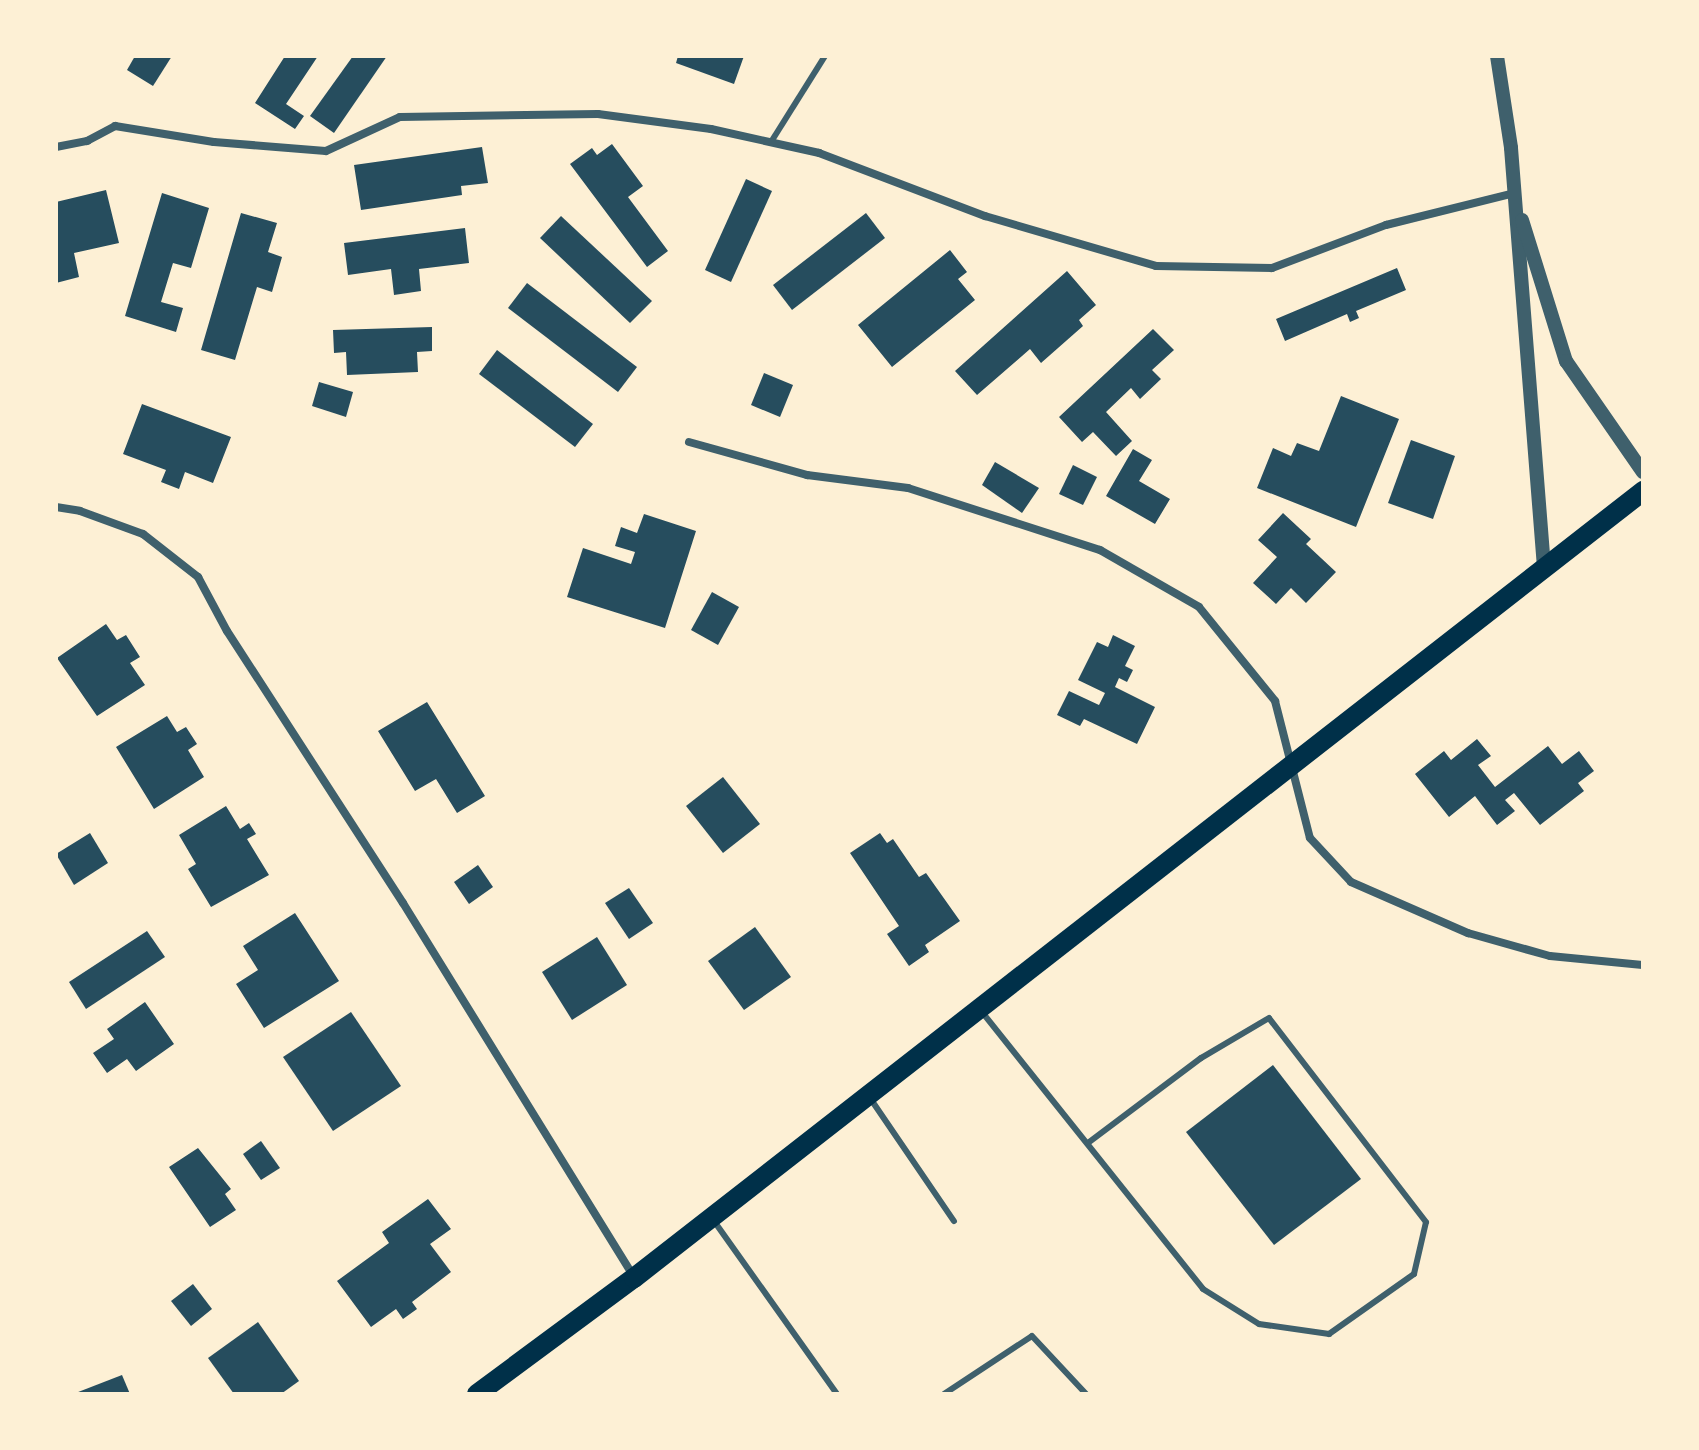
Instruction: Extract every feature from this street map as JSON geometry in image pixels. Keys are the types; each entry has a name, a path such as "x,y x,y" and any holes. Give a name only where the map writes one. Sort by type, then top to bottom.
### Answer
{"main road":[{"path":"477,1394 634,1278 1643,491"}],"street":[{"path":"1497,56 1514,193 1544,568"},
{"path":"56,147 87,141 115,126 214,142 326,151 400,117 598,114 711,129 819,153 985,216 1156,266 1272,268 1386,225 1514,193"},
{"path":"1514,193 1566,361 1643,472"},
{"path":"689,442 807,475 908,488 1100,550 1199,607 1275,701 1310,838 1351,882 1468,933 1550,956 1643,965"},
{"path":"56,507 80,511 143,534 198,577 227,631 403,903 634,1278"}],"lane":[{"path":"771,142 825,56"},
{"path":"979,1008 1089,1142 1203,1289 1259,1324 1329,1334 1414,1274 1426,1222 1269,1018 1201,1058 1089,1142"},
{"path":"868,1096 954,1221"},
{"path":"711,1218 837,1394"},
{"path":"944,1394 1032,1336 1086,1394"}],"building":[{"path":"135,56 172,56 153,86 127,70"},
{"path":"285,56 318,56 286,104 304,116 295,129 255,103"},
{"path":"353,56 387,56 334,133 310,116"},
{"path":"678,56 744,56 734,84 676,63"},
{"path":"612,144 643,186 628,197 668,251 647,267 570,164 592,148 597,155"},
{"path":"482,147 488,183 461,186 462,195 361,210 354,165"},
{"path":"746,179 772,191 731,282 705,270"},
{"path":"106,190 119,243 74,253 79,277 56,283 56,202"},
{"path":"162,193 209,208 191,268 173,263 161,302 183,308 176,332 125,316"},
{"path":"241,213 277,223 268,252 282,257 272,292 257,287 235,360 201,350"},
{"path":"866,213 885,238 792,310 773,285"},
{"path":"561,216 652,301 630,323 540,238"},
{"path":"465,228 469,263 419,269 421,291 394,295 391,269 348,275 344,243"},
{"path":"950,250 967,272 958,279 975,300 892,367 858,325"},
{"path":"1397,268 1406,290 1356,311 1359,318 1350,322 1347,314 1285,341 1276,319"},
{"path":"1067,271 1096,305 1079,320 1083,326 1041,363 1030,349 977,395 955,371"},
{"path":"527,283 637,367 618,392 508,308"},
{"path":"432,327 432,351 417,352 418,372 347,375 346,352 334,353 333,330"},
{"path":"1153,329 1174,350 1152,370 1161,379 1140,399 1131,388 1106,412 1132,441 1116,456 1093,432 1082,442 1059,417"},
{"path":"497,350 593,424 575,447 479,374"},
{"path":"764,373 793,385 780,417 751,405"},
{"path":"319,382 353,392 346,417 312,406"},
{"path":"1341,396 1399,419 1356,527 1257,488 1273,448 1291,456 1297,443 1319,451"},
{"path":"142,404 231,437 213,483 185,472 179,489 161,482 166,470 123,454"},
{"path":"1411,440 1455,456 1433,519 1388,503"},
{"path":"1133,449 1152,460 1139,481 1170,499 1155,524 1106,496"},
{"path":"995,462 1039,488 1022,513 982,485"},
{"path":"1073,465 1097,477 1083,505 1059,494"},
{"path":"1283,513 1311,539 1306,544 1336,572 1306,603 1291,588 1276,604 1253,583 1277,557 1258,540"},
{"path":"644,514 696,531 665,628 567,597 583,548 631,564 635,552 615,546 621,527 637,533"},
{"path":"712,592 739,607 718,645 691,630"},
{"path":"106,624 117,640 126,635 140,657 130,663 145,685 97,716 57,658"},
{"path":"1113,635 1135,646 1125,666 1133,670 1127,682 1119,678 1115,687 1155,707 1137,744 1084,719 1080,726 1057,715 1069,691 1099,705 1105,693 1078,680 1097,642 1108,647"},
{"path":"427,702 485,796 457,813 436,779 415,791 378,731"},
{"path":"167,716 177,732 186,727 197,744 188,750 204,777 154,809 116,747"},
{"path":"1477,739 1491,756 1478,765 1495,787 1548,746 1562,764 1579,751 1594,771 1578,783 1584,791 1540,825 1514,793 1505,800 1515,811 1497,825 1475,796 1449,817 1415,774 1444,751 1451,760"},
{"path":"723,777 760,824 723,853 686,806"},
{"path":"226,806 240,829 249,823 256,834 247,839 269,875 211,907 188,869 196,864 179,835"},
{"path":"90,833 108,863 74,885 56,854"},
{"path":"880,833 887,843 893,839 919,877 926,873 960,921 925,945 929,952 909,966 887,934 899,926 850,853"},
{"path":"478,865 493,887 469,904 454,882"},
{"path":"629,888 653,923 629,939 605,903"},
{"path":"295,913 339,981 264,1028 236,984 258,970 243,946"},
{"path":"755,927 791,977 744,1010 708,961"},
{"path":"147,931 165,957 86,1009 69,982"},
{"path":"597,937 627,985 572,1020 542,972"},
{"path":"145,1002 174,1044 136,1071 127,1059 107,1073 93,1053 114,1039 107,1029"},
{"path":"351,1012 401,1086 333,1131 283,1057"},
{"path":"1273,1065 1361,1179 1274,1245 1186,1132"},
{"path":"261,1141 280,1168 261,1180 243,1154"},
{"path":"198,1148 231,1189 225,1194 236,1210 210,1227 169,1167"},
{"path":"428,1199 451,1229 430,1244 451,1272 412,1302 417,1309 403,1319 396,1309 371,1327 337,1281 389,1243 382,1232"},
{"path":"193,1284 212,1309 191,1326 171,1301"},
{"path":"258,1322 299,1381 281,1394 234,1394 208,1358"},
{"path":"122,1375 130,1394 73,1394"}]}
